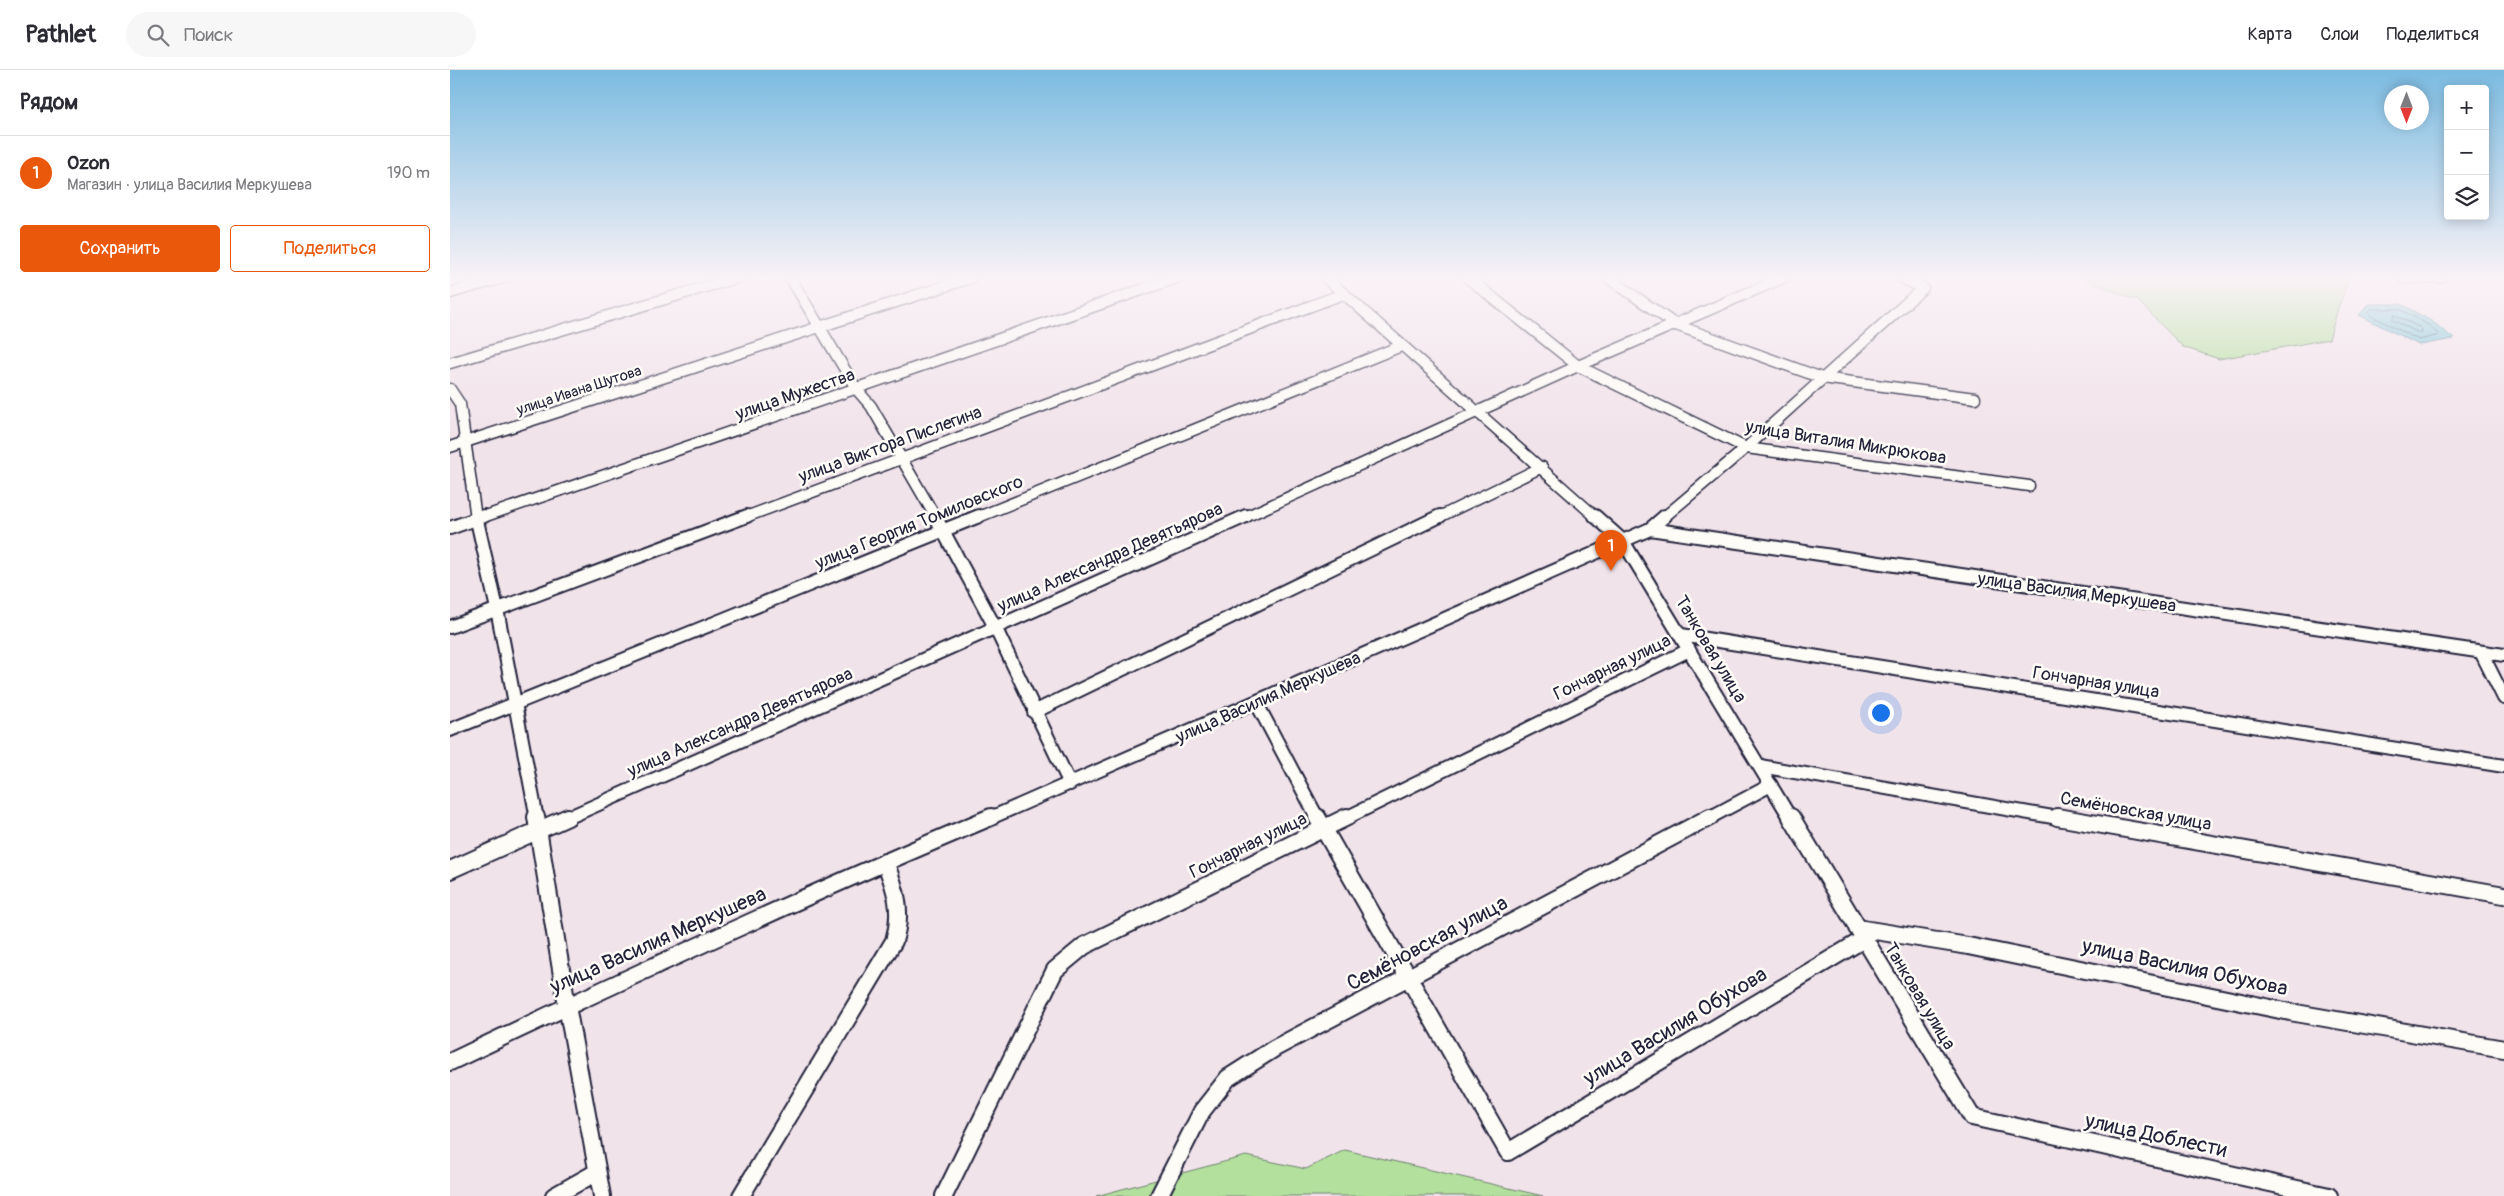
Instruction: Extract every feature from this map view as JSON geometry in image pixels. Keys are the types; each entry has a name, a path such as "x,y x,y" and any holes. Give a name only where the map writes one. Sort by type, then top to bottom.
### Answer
{"street":[{"path":"450,363 562,330"},
{"name":"улица Ивана Шутова","path":"450,447 816,330"},
{"path":"822,330 857,390 871,406 944,530 996,627 1034,712 1070,784"},
{"name":"улица Мужества","path":"450,528 1029,330"},
{"name":"улица Виктора Пислегина","path":"450,627 1247,330"},
{"name":"Танковая улица","path":"1383,330 1623,541 1972,1117"},
{"name":"улица Виталия Микрюкова","path":"1533,330 1578,366 1746,448 2028,486"},
{"name":"улица Александра Девятьярова","path":"450,870 1578,366 1665,330"},
{"path":"1689,330 1822,378 1975,398"},
{"name":"улица Василия Меркушева","path":"450,1062 567,1006 885,862 1070,784 1650,529 1746,448 1877,330"},
{"name":"улица Георгия Томиловского","path":"450,730 1401,346"},
{"path":"450,389 460,404 476,520 497,610 539,831 567,1006 602,1196"},
{"path":"1034,712 1542,468"},
{"name":"улица Василия Меркушева","path":"1650,529 2504,655"},
{"name":"Гончарная улица","path":"1681,635 2504,766"},
{"name":"Гончарная улица","path":"944,1196 1055,970 1084,946 1689,650"},
{"path":"2481,652 2504,698"},
{"path":"1256,702 1324,829 1407,977"},
{"name":"Семёновская улица","path":"1760,766 2504,896"},
{"name":"Семёновская улица","path":"1159,1196 1202,1111 1228,1078 1275,1048 1771,785"},
{"path":"741,1196 894,941 900,924 900,905 885,862"},
{"name":"улица Василия Обухова","path":"1407,977 1508,1152 1861,933 1968,946 2290,1012 2504,1049"},
{"name":"улица Доблести","path":"1972,1117 2329,1196"},
{"path":"554,1196 598,1172"}],"green space":[{"path":"2166,330 2332,330 2329,339 2219,359 2183,347"},
{"path":"1345,1150 1543,1196 1096,1196 1246,1156 1306,1169"}],"water":[{"path":"2388,330 2442,330 2454,339 2419,345"}],"place":[{"name":"Ozon","path":"1611,571"}]}
